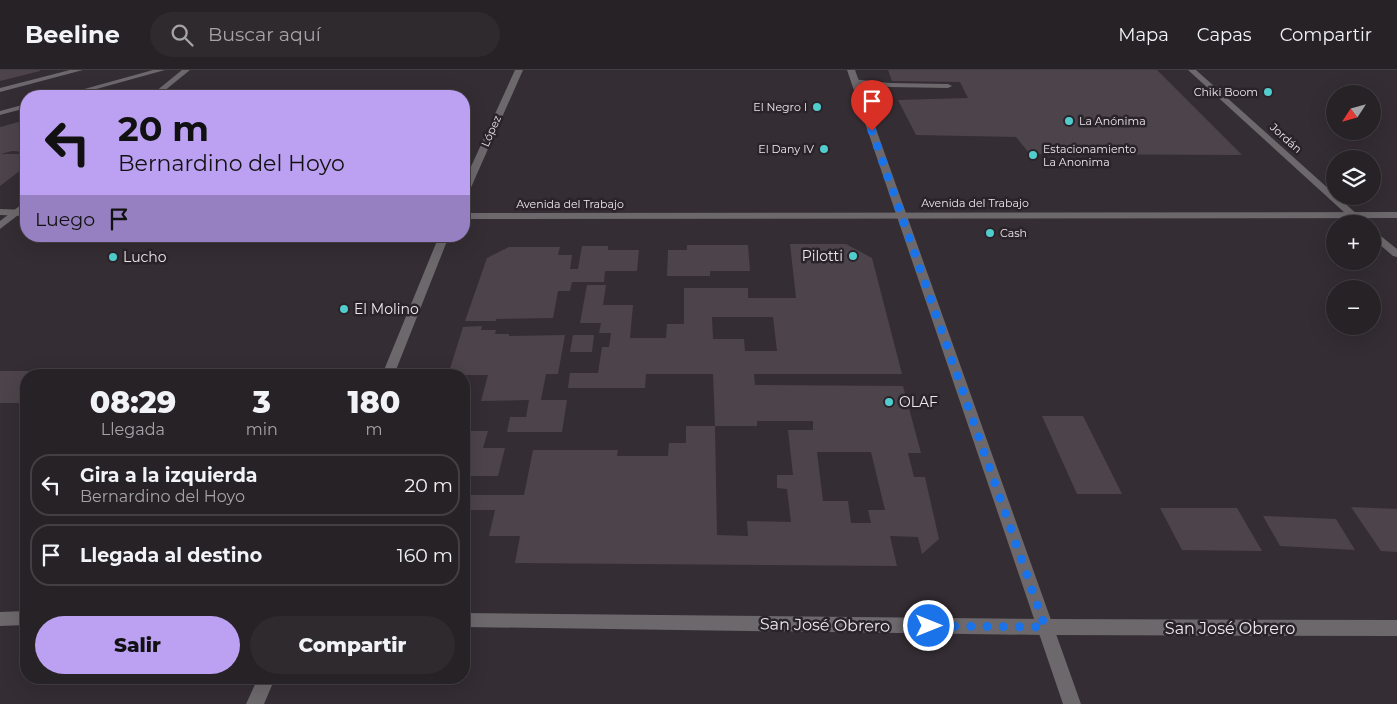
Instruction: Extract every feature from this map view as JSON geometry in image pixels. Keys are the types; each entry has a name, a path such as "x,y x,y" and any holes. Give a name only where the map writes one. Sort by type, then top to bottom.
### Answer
{"street":[{"path":"0,90 79,70"},
{"path":"86,90 161,70"},
{"path":"161,90 186,70"},
{"name":"López","path":"470,179 519,70"},
{"name":"Jordán","path":"1192,70 1354,215"},
{"path":"172,71 172,81"},
{"path":"853,75 889,85 948,86"},
{"path":"853,75 1072,704"},
{"path":"0,113 20,108"},
{"path":"0,212 20,213"},
{"path":"0,226 20,214"},
{"name":"Avenida del Trabajo","path":"470,216 1326,215"},
{"name":"Avenida del Trabajo","path":"1381,215 1397,215"},
{"path":"1381,240 1397,254"},
{"path":"390,369 442,242"},
{"path":"0,618 20,618"},
{"name":"San José Obrero","path":"470,620 1045,627 1397,628"},
{"path":"255,704 263,684"}],"building":[{"path":"0,70 40,70 40,71 0,81"},
{"path":"888,70 1157,70 1242,155 1030,154 1016,137 916,135 898,100 968,98 960,82 892,81"},
{"path":"20,122 20,152 12,151 1,154 20,154 20,171 0,186 0,127"},
{"path":"790,244 846,244 872,258 902,374 754,374 755,385 903,386 921,453 908,453 914,477 925,477 939,539 922,554 918,537 890,536 897,566 515,563 520,536 489,536 495,510 471,510 470,513 470,495 524,495 533,450 618,450 617,456 668,456 669,443 686,443 686,426 715,426 713,374 646,374 645,388 568,388 570,373 598,373 602,347 609,347 611,333 599,333 601,323 580,323 587,285 606,285 603,305 633,305 630,338 666,338 667,324 684,324 684,288 748,288 748,298 796,298","holes":["712,317 773,317 777,351 745,351 744,339 713,339","757,421 813,421 813,430 788,430 793,475 777,475 777,488 787,489 791,522 747,521 748,536 717,535 715,426 757,426","817,452 871,452 885,510 868,510 871,523 851,523 848,501 823,501"]},
{"path":"687,245 748,245 750,271 710,271 710,276 667,276 668,250 687,250"},
{"path":"582,246 608,246 608,250 639,250 637,271 605,271 604,282 572,282 570,291 558,291 553,318 465,321 487,258 509,247 560,247 558,255 572,255 570,269 578,269"},
{"path":"482,326 481,330 496,330 495,334 509,334 509,336 565,335 558,374 546,374 541,400 567,400 562,432 507,432 510,417 526,417 529,400 481,401 488,375 470,375 470,369 450,369 463,327"},
{"path":"573,335 594,335 592,352 570,352"},
{"path":"0,371 20,371 20,403 0,403"},
{"path":"1042,416 1083,416 1122,494 1077,494"},
{"path":"470,431 488,431 483,448 505,448 498,476 470,476"},
{"path":"1351,507 1397,509 1397,552 1381,551"},
{"path":"1160,508 1237,508 1262,551 1182,550"},
{"path":"1263,516 1336,519 1355,550 1280,546"}],"place":[{"name":"Chiki Boom","path":"1268,92"},
{"name":"El Negro I","path":"817,107"},
{"name":"La Anónima","path":"1069,121"},
{"name":"El Dany IV","path":"824,149"},
{"name":"Estacionamiento La Anonima","path":"1033,155"},
{"name":"Cash","path":"990,233"},
{"name":"Pilotti","path":"853,256"},
{"name":"Lucho","path":"113,257"},
{"name":"El Molino","path":"344,309"},
{"name":"OLAF","path":"889,402"}],"route":[{"path":"872,131 1045,627 929,626"}]}
